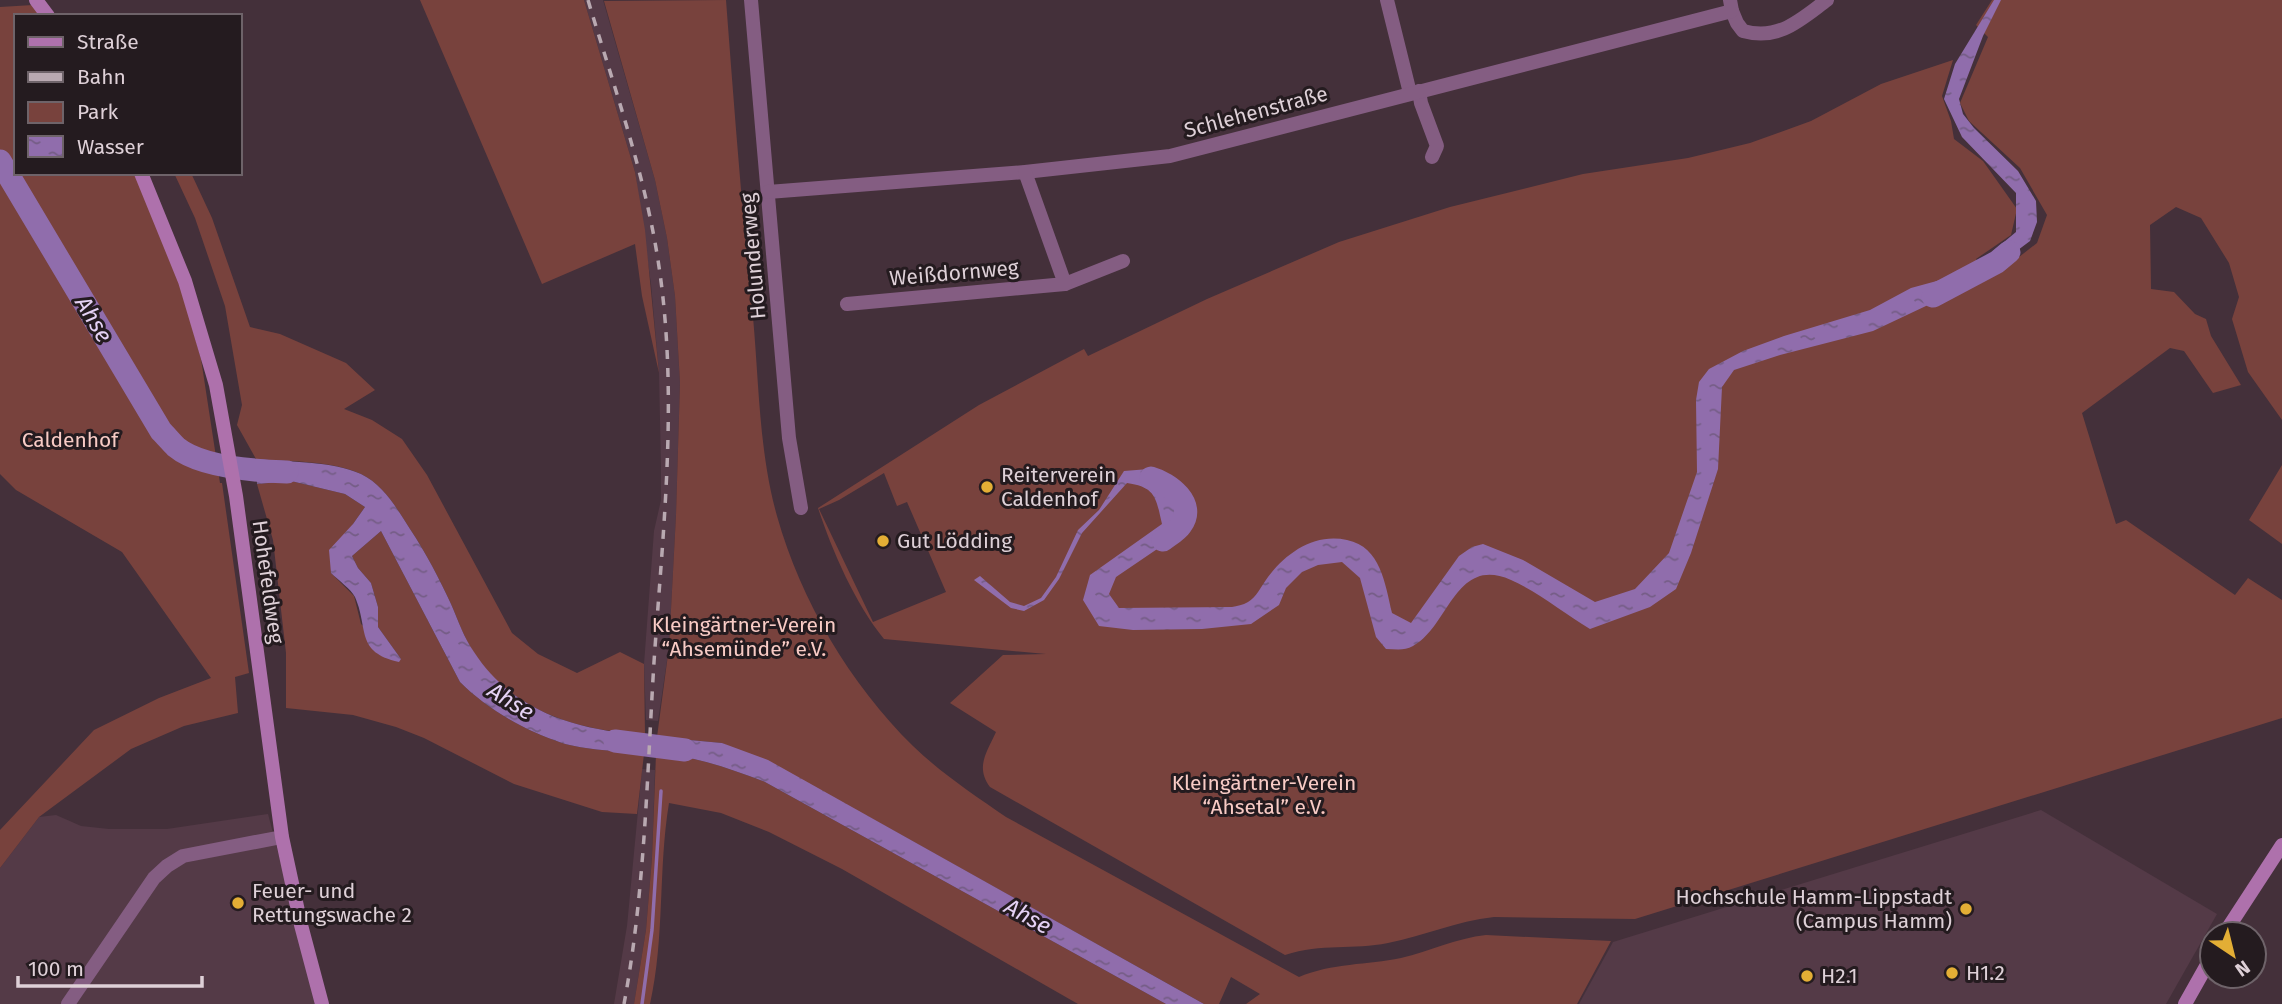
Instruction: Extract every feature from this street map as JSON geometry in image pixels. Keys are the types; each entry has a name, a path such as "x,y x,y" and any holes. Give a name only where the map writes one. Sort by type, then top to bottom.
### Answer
{"main road":[{"name":"Hohefeldweg","path":"142,175 185,281 216,385 236,496 282,837 321,1004"},
{"path":"2233,920 2282,845"},
{"path":"2186,1004 2198,982"}],"street":[{"name":"Holunderweg","path":"751,0 789,438 801,508"},
{"path":"1387,0 1414,92 1421,103 1437,146 1432,158"},
{"path":"1731,5 1743,31 1769,34 1788,28 1827,0"},
{"name":"Schlehenstraße","path":"768,192 1025,172 1170,156 1731,5"},
{"path":"1025,172 1065,284"},
{"name":"Weißdornweg","path":"846,304 1065,284 1123,261"},
{"path":"68,1004 154,878 167,866 183,856 282,837"}],"shaded area":[{"path":"584,0 603,0 655,180 675,296 680,383 676,515 669,647 658,721 646,720 644,664 654,531 661,500 659,373 651,284 635,172"},
{"path":"642,769 655,770 646,930 634,1004 614,1004 627,926"},
{"name":"Hochschule Hamm-Lippstadt (Campus Hamm)","path":"2041,810 2217,914 2214,920 2198,920 2198,948 2166,1004 1579,1004 1613,942"},
{"path":"268,814 318,1004 0,1004 0,868 39,817 56,815 81,826 109,829 167,829"}],"green space":[{"path":"420,0 584,0 635,172 645,230 659,373 642,296 635,244 542,284"},
{"name":"Kleingärtner-Verein “Ahsemünde” e.V.","path":"726,0 760,417 771,492 787,548 814,610 849,668 890,722 935,765 1006,817 1299,977 1337,967 1401,958 1486,935 1611,941 1577,1004 1246,1004 1260,994 1231,977 1219,1004 1204,1004 869,817 722,743 657,737 669,647 676,515 680,383 675,296 655,180 604,1"},
{"name":"Kleingärtner-Verein “Ahsetal” e.V.","path":"1992,0 2282,0 2282,420 2248,372 2232,319 2239,297 2229,263 2201,218 2176,207 2150,225 2151,289 2174,292 2195,314 2206,319 2211,336 2241,385 2213,393 2184,351 2170,348 2082,413 2116,524 2126,520 2235,595 2248,578 2282,600 2282,718 1635,919 1494,917 1388,943 1312,949 1285,955 990,787 983,773 983,766 996,732 950,703 1003,655 1046,654 884,639 873,625 846,577 818,508 979,405 1084,349 1088,356 1207,299 1339,242 1450,207 1583,174 1688,158 1750,143 1811,121 1881,84 1953,60 1942,96 1954,139 1983,161 2017,209 2011,235 1976,259 1987,277 2001,271 2037,243 2047,215 2020,168 1969,121 1960,103 1988,37 1976,25","holes":["884,473 897,506 907,502 946,592 873,622 819,509"]},
{"name":"Caldenhof","path":"33,5 39,14 14,14 14,175 136,175 174,262 201,359 249,673 235,677 238,713 184,726 131,749 39,817 0,868 0,830 94,730 159,698 211,678 122,552 16,490 0,474 0,7"},
{"path":"175,175 192,175 212,218 250,327 280,334 346,363 375,390 344,409 372,420 402,439 427,475 512,633 538,654 577,673 620,652 644,664 645,735 571,722 527,704 508,690 474,653 421,547 377,484 361,474 337,466 256,459 237,425 242,405 225,306 195,218"},
{"path":"2282,465 2282,544 2249,520"},
{"path":"291,481 345,494 365,507 353,524 331,573 354,596 361,624 401,659 378,627 378,607 371,583 352,556 381,531 460,682 471,692 507,718 548,738 581,747 644,754 637,814 602,812 514,784 424,738 396,727 353,715 286,708 286,653 273,540 257,484"},
{"path":"656,754 698,760 765,782 1166,1004 1078,1004 842,869 769,832 721,813 669,803 655,979 650,1004 634,1004 646,930"}],"water":[{"path":"1994,0 2001,0 1983,36 1959,99 1963,114 1974,128 2018,171 2036,201 2037,222 2030,241 1986,274 1980,262 2016,232 2016,193 1962,137 1944,99 1955,64"},
{"path":"1955,276 1964,288 1873,331 1734,370 1722,387 1718,469 1691,553 1676,589 1650,607 1590,629 1521,585 1492,575 1477,577 1465,585 1425,637 1413,646 1386,649 1376,637 1360,578 1342,562 1318,565 1302,572 1286,588 1279,605 1251,624 1202,629 1133,630 1099,626 1083,600 1090,575 1162,524 1153,495 1144,487 1127,483 1082,533 1059,579 1044,600 1024,611 1011,608 974,580 980,576 1010,602 1024,606 1041,598 1056,577 1078,530 1099,510 1124,471 1149,469 1175,488 1185,522 1169,541 1116,577 1109,594 1119,608 1242,605 1254,598 1268,577 1293,552 1324,539 1347,540 1367,550 1380,568 1392,613 1411,623 1459,556 1472,547 1483,544 1523,560 1595,602 1635,589 1669,553 1697,472 1696,400 1699,382 1709,369 1743,351 1870,310 1911,288"},
{"path":"256,459 337,467 361,474 377,484 427,556 467,641 490,673 508,690 549,714 595,728 645,735 644,754 581,747 548,738 507,718 471,692 460,682 381,531 352,556 371,583 378,607 378,627 401,659 399,662 376,652 366,638 355,597 331,573 329,550 365,507 345,494 291,481 257,484"},
{"path":"657,737 722,743 768,760 1204,1004 1166,1004 765,782 698,760 656,754"}],"waterway":[{"name":"Ahse","path":"0,161 161,431 176,447 199,459 229,467 287,472"},
{"path":"1933,296 1997,262 2009,252"},
{"path":"1151,478 1179,495 1186,509 1181,525 1163,540"},
{"name":"Ahse","path":"615,741 685,750"},
{"path":"642,1004 652,930 661,791"}],"railway":[{"path":"588,0 645,194 658,260 668,360 665,511 644,833 637,919 624,1004"}],"place":[{"name":"Reiterverein Caldenhof","path":"987,487"},
{"name":"Gut Lödding","path":"883,541"},
{"name":"Feuer- und Rettungswache 2","path":"238,903"},
{"name":"Hochschule Hamm-Lippstadt (Campus Hamm)","path":"1966,909"},
{"name":"H1.2","path":"1952,973"},
{"name":"H2.1","path":"1807,976"}]}
